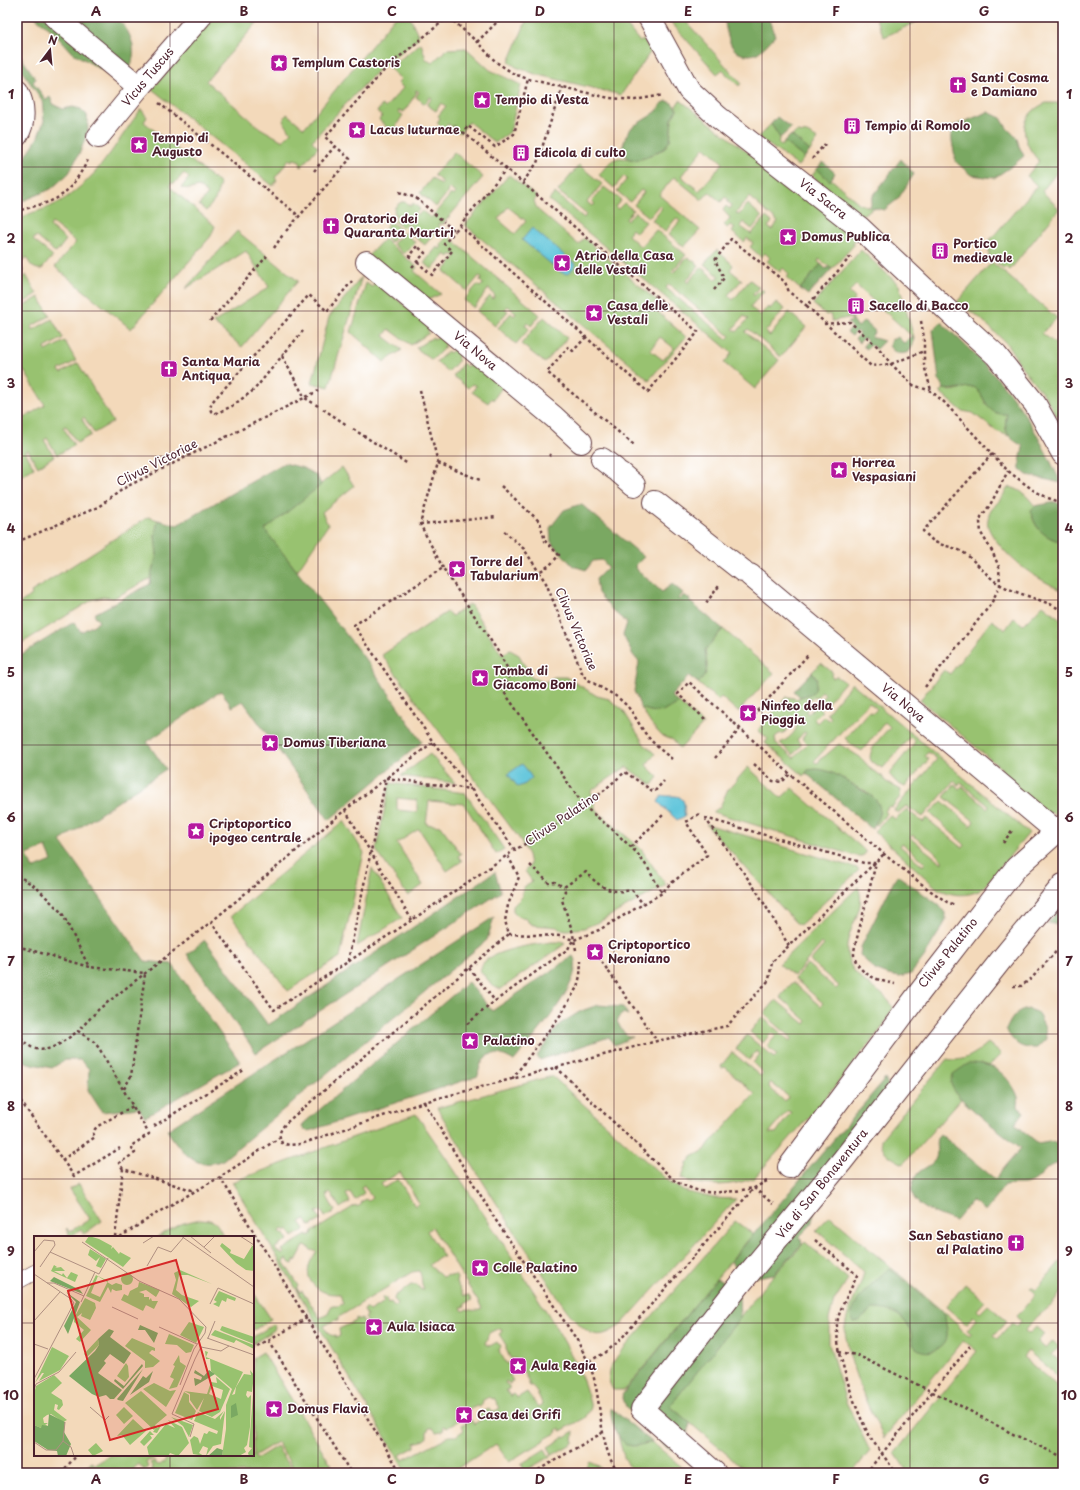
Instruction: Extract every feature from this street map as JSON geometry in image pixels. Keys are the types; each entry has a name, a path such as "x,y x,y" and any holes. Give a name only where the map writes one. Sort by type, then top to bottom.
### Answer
{"street":[{"path":"55,17 139,87"},
{"name":"Vicus Tuscus","path":"98,137 200,17"},
{"name":"Via Sacra","path":"648,17 689,90 718,117 860,228 996,355 1035,404 1063,454"},
{"path":"17,91 22,112 21,128 17,135"},
{"name":"Via Nova","path":"367,262 618,472 746,573 1060,829"},
{"name":"Clivus Palatino","path":"920,992 1016,868 1060,829"},
{"name":"Via di San Bonaventura","path":"715,1473 642,1409 740,1284 842,1161 996,966 1063,885"},
{"path":"789,1167 920,992"}],"lane":[{"path":"17,1282 34,1273"}],"path":[{"path":"274,248 285,232 350,159 325,137 387,66 448,17 477,42 496,62 514,74 528,79 609,98 635,100 689,90"},
{"path":"477,42 502,17"},
{"path":"459,225 648,392 698,332 463,132 468,126 495,147 514,134 528,79"},
{"path":"139,87 299,216"},
{"path":"523,182 537,163 562,87"},
{"path":"17,214 21,210 56,199 67,190 84,167 98,137"},
{"path":"809,163 825,144"},
{"path":"314,171 335,146"},
{"path":"417,262 432,275 452,251 444,244 507,168"},
{"path":"399,192 416,198 455,230"},
{"path":"807,306 869,236"},
{"path":"714,290 724,278 715,260 731,239 785,282 790,292 871,366 891,364 924,351"},
{"path":"411,268 425,253 417,246 409,256 412,259"},
{"path":"210,321 267,256"},
{"path":"302,331 254,390 232,406 217,413 211,411 210,408 212,402 309,295 327,311 367,262"},
{"path":"920,317 924,338 924,365 931,391"},
{"path":"824,324 850,322 878,347 891,364 913,385 931,391 944,402 1008,471 1033,490 1048,498 1063,503"},
{"path":"586,337 573,352 568,347 547,372 634,445"},
{"path":"282,356 305,398 318,406"},
{"path":"420,390 438,463 420,524 443,568 499,653 510,673 504,692 585,807 631,847 648,868 662,893"},
{"name":"Clivus Victoriae","path":"17,542 98,507 126,487 318,391"},
{"path":"323,409 347,425"},
{"path":"353,429 408,464"},
{"path":"992,454 923,531 933,540 960,551 972,560 987,576 1000,585 1020,594 1042,600 1063,611"},
{"path":"438,463 480,480"},
{"path":"923,690 991,604 1000,585 999,567 992,550 981,533 980,522 981,517 990,505 1008,471"},
{"path":"501,486 540,522 545,541 559,555 550,565 539,572"},
{"path":"420,524 497,517"},
{"name":"Clivus Victoriae","path":"504,531 524,549 546,583 583,675 590,682 613,693 625,704 645,733 657,747 672,759"},
{"path":"443,568 354,625 433,742 471,789 515,850"},
{"path":"706,603 720,585"},
{"path":"749,720 801,664"},
{"path":"705,719 678,694 689,682 790,774 890,859 947,902 980,913"},
{"path":"715,758 740,729"},
{"path":"17,1033 28,1046 41,1050 55,1047 78,1031 99,1009 211,922 345,810 433,742"},
{"path":"754,764 773,781 782,782 790,774"},
{"name":"Clivus Palatino","path":"211,922 274,1010 412,920 515,850 585,807 625,772 654,792 664,781"},
{"path":"386,778 471,789"},
{"path":"348,961 386,778"},
{"path":"345,810 412,920"},
{"path":"467,1024 495,1001 568,949 574,940 599,930 662,893 669,885 707,855 686,822 699,814"},
{"path":"631,847 664,815"},
{"path":"789,946 758,893 705,818 864,863 876,863"},
{"path":"574,940 561,936 509,934 284,1125 279,1134 279,1138 282,1143 289,1145 301,1144 327,1137 424,1102 657,1041 727,1026 770,980 772,962 884,854"},
{"path":"508,856 519,877 508,905 505,921 509,934"},
{"name":"Clivus Palatino","path":"876,863 854,955 857,963 863,971 873,978 908,987 920,992"},
{"path":"530,865 549,883 555,882 564,887"},
{"path":"564,887 586,872 595,883 609,890 620,892 632,890 643,904"},
{"path":"17,875 36,887 62,913 89,967"},
{"path":"564,887 565,891 562,900 572,930 576,950"},
{"path":"1008,984 1012,986 1021,986 1031,979 1063,944"},
{"path":"17,946 89,967 145,973"},
{"path":"595,952 657,1041"},
{"path":"511,1079 562,1013 576,987 580,976 581,960"},
{"path":"469,968 495,1001"},
{"path":"124,1089 131,1076 145,973"},
{"path":"78,1031 94,1042 124,1089 149,1134 131,1146 135,1153 119,1163 123,1169 195,1191"},
{"path":"556,1067 676,1182 705,1192 754,1188 776,1206"},
{"path":"154,1126 244,1070"},
{"path":"17,1096 74,1176 120,1148"},
{"path":"424,1102 495,1219 577,1340 588,1361 595,1382 602,1432 606,1448 618,1473"},
{"path":"62,1160 95,1137 93,1133 98,1126 133,1106"},
{"path":"122,1236 220,1177 279,1138"},
{"path":"588,1361 605,1353 619,1341 754,1188 789,1167"},
{"path":"115,1236 123,1169"},
{"path":"220,1177 401,1473"},
{"path":"815,1240 857,1276 843,1304 837,1323 839,1352 856,1404 868,1432 896,1473"},
{"path":"254,1349 307,1318"},
{"path":"269,1341 351,1473"},
{"path":"866,1473 970,1346"},
{"path":"839,1352 857,1355 1013,1434 1063,1457"},
{"path":"533,1473 602,1432"},
{"path":"61,1473 75,1456"}],"green space":[{"path":"35,17 116,17 126,28 132,41 133,54 130,68 109,74 73,53 55,33"},
{"path":"214,17 244,17 246,19 247,17 262,17 206,81 260,128 283,141 291,132 283,121 287,114 304,128 395,17 410,17 419,37 386,65 380,68 312,141 318,147 301,167 300,161 294,159 291,161 289,159 275,178 277,180 273,186 152,89"},
{"path":"528,17 620,17 640,42 643,40 651,51 621,95 535,74 516,67 509,62"},
{"path":"670,17 682,17 741,83 739,86 722,70 717,74 668,19"},
{"path":"724,17 768,17 775,36 757,53 750,55 741,54 732,47"},
{"path":"875,17 927,17 884,37"},
{"path":"17,43 22,50 18,53 36,79 33,82 46,100 50,97 54,105 63,109 73,107 81,109 87,115 88,130 81,150 69,173 51,189 23,201 17,206 17,170 37,139 44,121 42,100 17,64"},
{"path":"421,43 426,59 432,63 447,49 466,48 490,70 521,85 510,132 495,143 469,122 460,133 453,128 454,125 452,127 448,124 444,129 437,123 440,118 438,116 446,106 441,103 436,111 427,105 432,98 430,97 425,104 416,97 419,92 417,90 415,91 417,92 404,112 399,110 398,112 403,115 392,132 379,120 382,116 377,112 382,105 385,108 403,88 398,82 401,79 389,68"},
{"path":"680,100 858,237 853,242 854,245 832,269 819,259 818,262 821,264 800,289 787,278 789,274 783,268 780,272 767,261 770,258 765,253 761,257 750,247 753,243 747,238 744,242 732,232 735,228 730,225 727,228 724,225 730,218 723,210 726,206 730,209 732,205 727,202 729,200 725,197 721,202 709,192 702,200 674,177 659,195 700,230 684,247 669,234 680,221 676,218 665,232 652,220 662,208 659,205 649,217 634,205 644,192 641,190 630,202 617,191 627,179 624,176 614,188 599,175 609,163 615,159 623,158 639,160 664,149 670,140 672,119 677,109 676,106","holes":["705,147 723,163 699,191 681,176","749,197 778,222 772,230 768,227 772,222 766,217 751,234 740,226 743,222 752,229 762,217 748,204 739,215 736,213"]},
{"path":"667,101 672,103 677,109 672,119 670,140 664,149 636,160 626,157 621,152 626,136 632,127 657,111 661,104"},
{"path":"1046,103 1057,103 1063,105 1063,165 1042,191 1059,209 1010,270 1006,267 1004,269 989,256 989,241 1037,186 1027,176 1039,161 1028,145 1024,129 1030,114"},
{"path":"141,109 147,117 144,122 220,184 215,200 206,211 199,205 208,194 199,187 190,189 181,188 189,178 184,173 175,183 171,183 170,187 215,226 211,236 131,329 55,267 76,242 52,223 50,226 66,240 56,253 36,236 33,240 53,256 42,269 37,269 32,266 27,257 19,263 24,272 17,276 17,224 29,214 52,206 62,200 85,183 111,153"},
{"path":"988,112 1001,118 1007,128 1017,138 1024,156 994,178 971,175 956,162 952,141 951,127"},
{"path":"777,117 791,128 780,138 771,124"},
{"path":"771,124 780,138 778,142 782,146 784,142 804,158 798,166 758,137"},
{"path":"796,132 807,133 818,139 810,151 792,136"},
{"path":"791,135 810,151 804,158 784,142"},
{"path":"454,152 483,177 442,225 439,223 438,224 440,227 425,245 406,230 410,226 407,224 403,228 394,221 397,218 394,211 395,207 401,202 405,202 411,206 413,203 420,209 416,213 418,215 422,211 431,218 451,194 453,196 455,193 449,188 447,191 448,192 436,207 420,193 432,178 441,185 443,183 434,175"},
{"path":"901,159 914,174 898,199 884,210 870,207 873,196"},
{"path":"823,162 835,173 830,181 817,169"},
{"path":"579,165 602,184 587,202 592,206 595,204 592,201 604,187 621,200 615,207 618,209 624,203 633,210 626,219 627,221 635,212 646,222 636,233 632,229 628,235 641,247 656,230 686,255 672,271 673,273 688,257 699,265 686,281 688,283 701,267 716,280 719,276 704,264 717,250 733,265 730,270 742,280 728,295 733,300 750,280 759,287 753,294 754,296 761,289 764,291 750,307 760,315 768,307 770,309 776,302 785,309 765,332 770,336 789,312 806,327 781,357 748,329 745,332 779,360 755,389 724,363 732,353 549,200 555,193 584,218 586,214 558,191","holes":["669,284 730,336 727,339 666,288","744,316 748,319 737,332 733,329"]},
{"path":"817,169 860,204 873,208 859,217 812,176"},
{"path":"509,175 537,197 534,201 537,209 579,245 584,238 658,302 650,305 686,337 649,380 465,225","holes":["508,207 526,221 515,234 498,219","660,337 674,348 663,360 650,350"]},
{"path":"389,220 401,230 391,242 383,235"},
{"path":"237,231 298,281 242,347 213,323 269,287 246,251 185,289"},
{"path":"404,232 415,242 404,254 393,244"},
{"path":"448,236 540,315 531,326 527,322 525,325 529,329 516,344 498,328 511,313 514,316 516,313 508,306 505,309 508,311 495,326 477,311 490,296 493,299 495,296 489,288 474,308 464,300 477,285 480,287 483,284 480,281 482,278 479,276 467,291 444,271 456,256 454,254 453,256 451,254 449,257 445,254 432,269 424,263 437,247 440,249 442,246 440,245"},
{"path":"384,239 417,267 414,271 441,294 423,302 368,256"},
{"path":"861,250 899,285 914,338 856,285 849,292 855,298 852,309 853,320 848,318 832,321 830,314 826,315 813,304"},
{"path":"992,262 1057,318 1042,333 1063,350 1063,416 1061,413 1056,416 1045,396 1024,370 1007,344 980,318 957,302"},
{"path":"821,264 826,269 828,267 832,269 808,295 800,289"},
{"path":"365,273 503,386 493,400 492,398 488,403 472,392 476,386 472,384 468,388 453,376 463,363 467,367 470,363 460,354 457,358 459,360 448,372 436,362 448,351 450,353 454,349 447,343 432,360 416,348 433,337 434,339 439,336 431,329 427,331 429,333 411,345 389,329 384,336 402,350 384,362 351,332 366,283 372,287 375,284 368,278 362,276"},
{"path":"26,275 37,294 20,305 22,307 39,297 50,316 32,326 33,330 52,319 63,338 45,348 46,351 65,341 76,361 59,370 61,373 78,363 113,422 94,433 84,417 82,419 91,435 77,443 66,426 63,427 74,445 57,455 47,438 44,440 54,456 38,467 28,450 25,451 34,468 17,478 17,422 45,405 17,359 17,281"},
{"path":"362,277 329,387 312,383 329,317"},
{"path":"544,317 567,338 545,363 521,344"},
{"path":"853,320 858,327 864,321 875,331 871,337 884,341 876,349 871,345 867,349 863,346 867,341 864,338 859,343 855,339 860,334 857,331 852,336 847,332 852,327 848,323"},
{"path":"941,322 986,366 1019,405 1061,483 1027,475 1020,469 1023,446 1010,437 1006,430 1007,414 1000,414 991,409 979,391 974,387 952,390 944,389 939,380 933,330"},
{"path":"911,336 914,338 913,345 909,352 898,353 893,351 889,346 891,340 898,337 904,343"},
{"path":"966,387 974,387 980,392 986,404 1007,414 1005,425 1009,436 996,431 973,413 962,411 940,392 944,389 952,391"},
{"path":"284,463 303,468 317,476 321,485 265,530 369,664 422,742 329,820 243,701 232,707 221,691 147,742 166,769 60,841 145,961 172,964 240,1062 145,1117 139,1108 102,1112 88,1090 89,1069 80,1060 65,1060 52,1068 28,1063 19,1059 17,1060 17,657 74,622 81,632 99,622 94,614 150,584 157,555 155,535 158,520 177,525","holes":["46,847 52,861 33,869 27,855"]},
{"path":"342,467 354,486 322,512 328,525 297,571 264,530"},
{"path":"1009,487 1017,489 1024,494 1035,506 1031,510 1032,517 1041,532 1051,538 1063,542 1063,591 1043,581 1017,563 1002,548 990,532 988,522 990,512"},
{"path":"1056,502 1063,506 1063,542 1051,538 1041,532 1032,517 1031,510 1035,506"},
{"path":"582,505 644,557 635,566 636,569 662,592 672,584 683,593 678,599 679,600 684,595 690,599 689,601 723,629 705,650 707,668 702,679 698,683 689,676 671,696 679,703 661,712 641,708 634,691 639,662 633,655 623,635 627,623 612,610 598,593 596,579 608,567 602,560 593,561 586,570 573,566 551,542 550,528 564,510"},
{"path":"148,517 158,520 155,535 157,555 151,578 114,598 103,597 92,600 17,646 17,605 32,595 31,592"},
{"path":"470,604 502,655 510,650 519,655 531,677 544,683 554,677 566,677 597,696 609,699 623,710 644,744 655,754 646,765 658,777 652,785 626,767 591,791 596,810 641,849 666,885 599,922 584,928 567,930 559,929 557,927 533,925 528,922 526,918 517,916 513,912 513,906 521,898 524,887 532,881 525,871 530,865 528,855 521,841 382,655 447,612 452,616"},
{"path":"1043,605 1063,621 1063,810 1061,808 1055,814 1051,812 1049,815 998,774 1002,769 920,700 944,670 950,674 992,620 1005,630 1014,618 1023,625"},
{"path":"723,629 774,673 738,712 721,697 718,700 698,683 704,676 707,668 705,650"},
{"path":"821,663 833,673 831,676 833,678 836,676 845,682 825,706 820,701 825,694 822,691 817,697 807,699 805,702 811,706 806,711 808,714 816,706 822,711 814,719 817,723 824,716 829,720 831,718 827,713 852,683 1029,833 981,890 970,894 960,895 938,889 874,831 890,815 895,819 907,809 923,822 926,818 963,848 965,845 930,813 942,801 971,826 974,821 944,797 955,784 959,789 962,786 987,808 989,806 961,783 958,785 954,781 923,817 906,806 898,813 894,810 937,759 928,752 925,756 929,759 905,787 897,783 889,774 915,742 910,737 883,768 873,763 870,758 876,744 890,727 885,722 862,751 850,744 845,738 869,711 873,713 877,709 869,702 814,761 816,763 819,762 820,759 839,744 860,757 872,770 882,776 885,781 901,790 900,797 892,807 889,806 885,811 887,813 877,825 875,824 880,811 866,791 853,786 845,779 808,770 804,776 765,743 768,739 758,730 786,697 797,699 808,695 815,675 812,672","holes":["793,723 797,725 795,731 780,743 793,755 801,745 797,740 804,732 806,733 802,739 807,744 794,758 776,744 775,737 784,733","912,835 931,849 942,860 942,863 910,838","902,843 925,862 924,865 921,865 900,846"]},
{"path":"812,672 817,679 815,690 811,694 800,697 794,691"},
{"path":"679,703 703,724 680,749 673,740 662,736 651,724 641,708 661,712"},
{"path":"430,754 455,783 401,776"},
{"path":"748,767 781,798 792,788 861,847 865,851 865,854 862,856 856,856 713,812 720,807 727,791"},
{"path":"816,769 836,774 870,794 876,800 880,809 877,820 872,829 806,773 808,770"},
{"path":"390,783 465,793 504,849 496,854 464,804 429,801 426,824 441,826 461,854 458,856 462,861 447,871 419,829 397,843 423,885 408,896 376,850","holes":["397,798 417,800 417,812 397,810"]},
{"path":"344,821 364,853 340,957 288,991 231,916"},
{"path":"706,824 857,868 859,870 800,925 795,922"},
{"path":"372,868 402,918 357,946"},
{"path":"495,872 501,892 256,1053 187,954 205,940 268,1025"},
{"path":"897,875 939,905 945,913 946,919 924,957 911,974 900,977 888,975 875,970 860,955 861,947"},
{"path":"858,887 860,903 847,944 849,962 860,978 882,994 893,1008 881,1029 818,1107 754,1178 736,1183 718,1185 690,1182 681,1179 687,1164 692,1157 705,1150 710,1142 755,1094 725,1067 722,1068 721,1066 732,1052 760,1076 763,1073 753,1063 760,1054 756,1051 749,1060 736,1049 747,1035 774,1058 777,1055 767,1046 776,1036 771,1033 763,1043 750,1032 762,1017 790,1041 792,1038 764,1014 776,1000 805,1024 807,1021 780,997 793,982 820,1006 823,1003 795,979 807,964 836,989 839,986 810,961 824,945 822,943 794,976 779,964","holes":["770,1082 789,1097 789,1098 784,1101 769,1087","787,1111 791,1112 776,1133 769,1133"]},
{"path":"1063,905 1063,924 1048,923"},
{"path":"494,917 487,940 223,1160 214,1163 201,1163 194,1160 181,1149 167,1130"},
{"path":"562,942 565,944 501,989 494,987 480,971 482,965 494,955 535,944"},
{"path":"573,956 575,966 572,979 565,994 543,1026 514,1061 501,1055 490,1055 482,1061 478,1076 309,1131 304,1130 302,1127 304,1123 468,982 492,1011"},
{"path":"598,1005 623,1007 628,1015 623,1013 617,1021 621,1029 628,1037 633,1037 614,1045 609,1037 540,1060 537,1056 560,1024 581,1011"},
{"path":"1029,1009 1037,1012 1045,1028 1046,1039 1037,1048 1026,1048 1018,1045 1006,1030 1017,1013"},
{"path":"1063,1014 1063,1041 1059,1029"},
{"path":"988,1043 1001,1054 989,1066 980,1063 955,1092 961,1099 903,1164 891,1157 883,1148 881,1139 947,1059 959,1060 974,1054"},
{"path":"969,1063 982,1064 991,1067 998,1070 1005,1077 1017,1093 1018,1107 1024,1112 1015,1124 1038,1143 1049,1141 1058,1144 1063,1142 1063,1165 1058,1164 1050,1167 1032,1182 1005,1185 985,1211 972,1201 955,1221 927,1209 915,1200 912,1194 912,1185 917,1175 935,1160 937,1153 936,1143 940,1134 995,1179 1021,1148 993,1127 970,1107 954,1090 951,1083 953,1074"},
{"path":"552,1076 666,1179 683,1191 713,1198 736,1199 621,1325 599,1335 591,1333 584,1328 565,1308 503,1214 437,1108"},
{"path":"885,1079 889,1087 817,1187 814,1214 811,1225 800,1236 802,1244 774,1274 757,1277 743,1277 736,1271 731,1261"},
{"path":"416,1114 506,1248 568,1348 588,1395 591,1408 585,1418 561,1431 560,1428 557,1430 558,1432 509,1462 496,1444 450,1473 407,1473 232,1182","holes":["400,1172 419,1203 415,1206 398,1179 384,1188 381,1184","364,1185 372,1198 368,1201 366,1199 361,1202 362,1204 357,1207 356,1205 312,1232 313,1233 309,1236 308,1234 282,1250 284,1253 282,1255 280,1252 278,1253 275,1248 288,1240 280,1231 283,1229 285,1231 288,1229 293,1237 305,1229 300,1222 305,1219 310,1226 321,1220 316,1212 321,1210 325,1217 335,1211 326,1195 331,1193 340,1208 350,1202 346,1194 350,1192 355,1200 364,1193 361,1187","432,1227 482,1308 478,1310 467,1309 463,1311 461,1308 465,1306 464,1304 472,1300 468,1295 464,1296 456,1282 457,1278 455,1275 442,1277 429,1265 439,1257 444,1257 427,1231","304,1246 317,1252 308,1269 310,1280 318,1289 324,1292 330,1294 340,1294 343,1304 331,1306 328,1314 320,1318 302,1291 299,1292 297,1288 299,1286 283,1261 287,1259 293,1264 294,1260 296,1261","419,1271 424,1289 421,1290 417,1285 411,1285 395,1296 394,1299 397,1305 394,1306 391,1302 388,1303 385,1297 382,1298 384,1302 369,1311 366,1308 364,1310 367,1316 365,1318 368,1322 364,1324 362,1319 360,1320 356,1318 356,1321 339,1329 340,1336 336,1338 335,1335 332,1336 329,1332 327,1332 324,1326 338,1320 339,1317 412,1272","499,1328 502,1329 501,1333 499,1334 506,1345 510,1358 516,1359 529,1382 529,1385 537,1393 542,1404 538,1407 527,1392 517,1398 513,1394 510,1396 506,1390 509,1389 509,1386 505,1383 506,1381 510,1384 511,1381 513,1381 508,1372 515,1368 511,1362 507,1364 498,1350 500,1346 497,1342 490,1346 485,1344 489,1333","489,1397 491,1399 494,1398 500,1408 492,1413 489,1409 479,1414 482,1419 474,1424 471,1420 462,1425 464,1430 456,1436 449,1436 403,1460 400,1455 415,1447 415,1443 425,1440 429,1428 433,1428 436,1432 443,1431 444,1426 447,1428 459,1420 457,1416 459,1413 467,1414 468,1410 477,1406 480,1407 483,1400"]},
{"path":"79,1184 102,1221 84,1234 81,1230 70,1236 66,1229 67,1228 69,1232 90,1219 70,1189"},
{"path":"830,1216 959,1325 958,1327 969,1336 972,1334 967,1330 976,1319 973,1316 966,1324 946,1307 965,1284 985,1301 977,1310 980,1313 988,1305 1007,1321 994,1335 998,1339 1012,1323 1017,1326 1021,1321 1017,1316 1036,1294 1030,1288 1031,1287 1036,1290 1063,1258 1063,1289 1052,1305 1037,1317 1025,1331 1029,1334 1036,1327 1044,1334 1038,1342 1046,1349 1053,1341 1059,1347 1052,1355 1063,1363 1063,1381 1028,1351 1023,1357 1063,1391 1063,1473 908,1473 895,1453 977,1351 963,1340 884,1438 857,1379 845,1332 849,1313 864,1272 816,1230"},
{"path":"200,1219 210,1220 218,1225 224,1236 159,1236 180,1224"},
{"path":"735,1221 753,1234 625,1390 613,1390 610,1384 609,1371 619,1354"},
{"path":"805,1242 848,1279 834,1301 829,1319 829,1344 846,1402 870,1451 852,1473 749,1473 670,1406 764,1286"},
{"path":"889,1268 945,1315 947,1337 944,1344 937,1349 928,1352 919,1350 915,1347 911,1332 904,1320 890,1311 873,1309 859,1321 854,1322 851,1317 853,1309 861,1296"},
{"path":"716,1279 732,1285 739,1296 740,1318 670,1406 690,1423 686,1439 673,1450 665,1447 655,1432 626,1407 622,1395"},
{"path":"254,1294 271,1319 254,1330"},
{"path":"274,1324 274,1330 254,1343 254,1336"},
{"path":"263,1352 336,1473 334,1471 331,1473 296,1473 277,1442 254,1456 254,1357"},
{"path":"611,1408 652,1442 638,1446 627,1445 619,1437 613,1425"},
{"path":"574,1431 573,1443 525,1471 521,1464 545,1449 549,1456 552,1454 548,1447"},
{"path":"618,1436 626,1443 634,1445 652,1442 689,1473 633,1473 624,1457"},
{"path":"277,1446 280,1450 279,1452 283,1455 283,1458 294,1473 148,1473 151,1471 152,1466 150,1463 154,1461 156,1464 160,1465 170,1456 254,1456 256,1459"},
{"path":"109,1456 161,1456 146,1462 148,1467 144,1470 139,1464 133,1469 135,1473 119,1473 115,1470 107,1473 103,1468 92,1473 80,1473 79,1470 92,1462 94,1465"},
{"path":"590,1462 599,1466 605,1473 588,1473 587,1467"}],"water":[{"path":"532,228 576,265 568,274 562,273 522,240"},
{"path":"522,764 532,778 525,784 518,787 508,774"},
{"path":"662,795 678,796 684,803 685,816 677,820 658,802"}],"place":[{"name":"Templum Castoris","path":"279,63"},
{"name":"Santi Cosma e Damiano","path":"958,85"},
{"name":"Tempio di Vesta","path":"482,100"},
{"name":"Tempio di Romolo","path":"852,126"},
{"name":"Lacus Iuturnae","path":"357,130"},
{"name":"Tempio di Augusto","path":"139,145"},
{"name":"Edicola di culto","path":"521,153"},
{"name":"Oratorio dei Quaranta Martiri","path":"331,226"},
{"name":"Domus Publica","path":"788,237"},
{"name":"Portico medievale","path":"940,251"},
{"name":"Atrio della Casa delle Vestali","path":"562,263"},
{"name":"Sacello di Bacco","path":"856,306"},
{"name":"Casa delle Vestali","path":"594,313"},
{"name":"Santa Maria Antiqua","path":"169,369"},
{"name":"Horrea Vespasiani","path":"839,470"},
{"name":"Torre del Tabularium","path":"457,569"},
{"name":"Tomba di Giacomo Boni","path":"480,678"},
{"name":"Ninfeo della Pioggia","path":"748,713"},
{"name":"Domus Tiberiana","path":"270,743"},
{"name":"Criptoportico ipogeo centrale","path":"196,831"},
{"name":"Criptoportico Neroniano","path":"595,952"},
{"name":"Palatino","path":"470,1041"},
{"name":"San Sebastiano al Palatino","path":"1016,1243"},
{"name":"Colle Palatino","path":"480,1268"},
{"name":"Aula Isiaca","path":"374,1327"},
{"name":"Aula Regia","path":"518,1366"},
{"name":"Domus Flavia","path":"274,1409"},
{"name":"Casa dei Grifi","path":"464,1415"}]}
